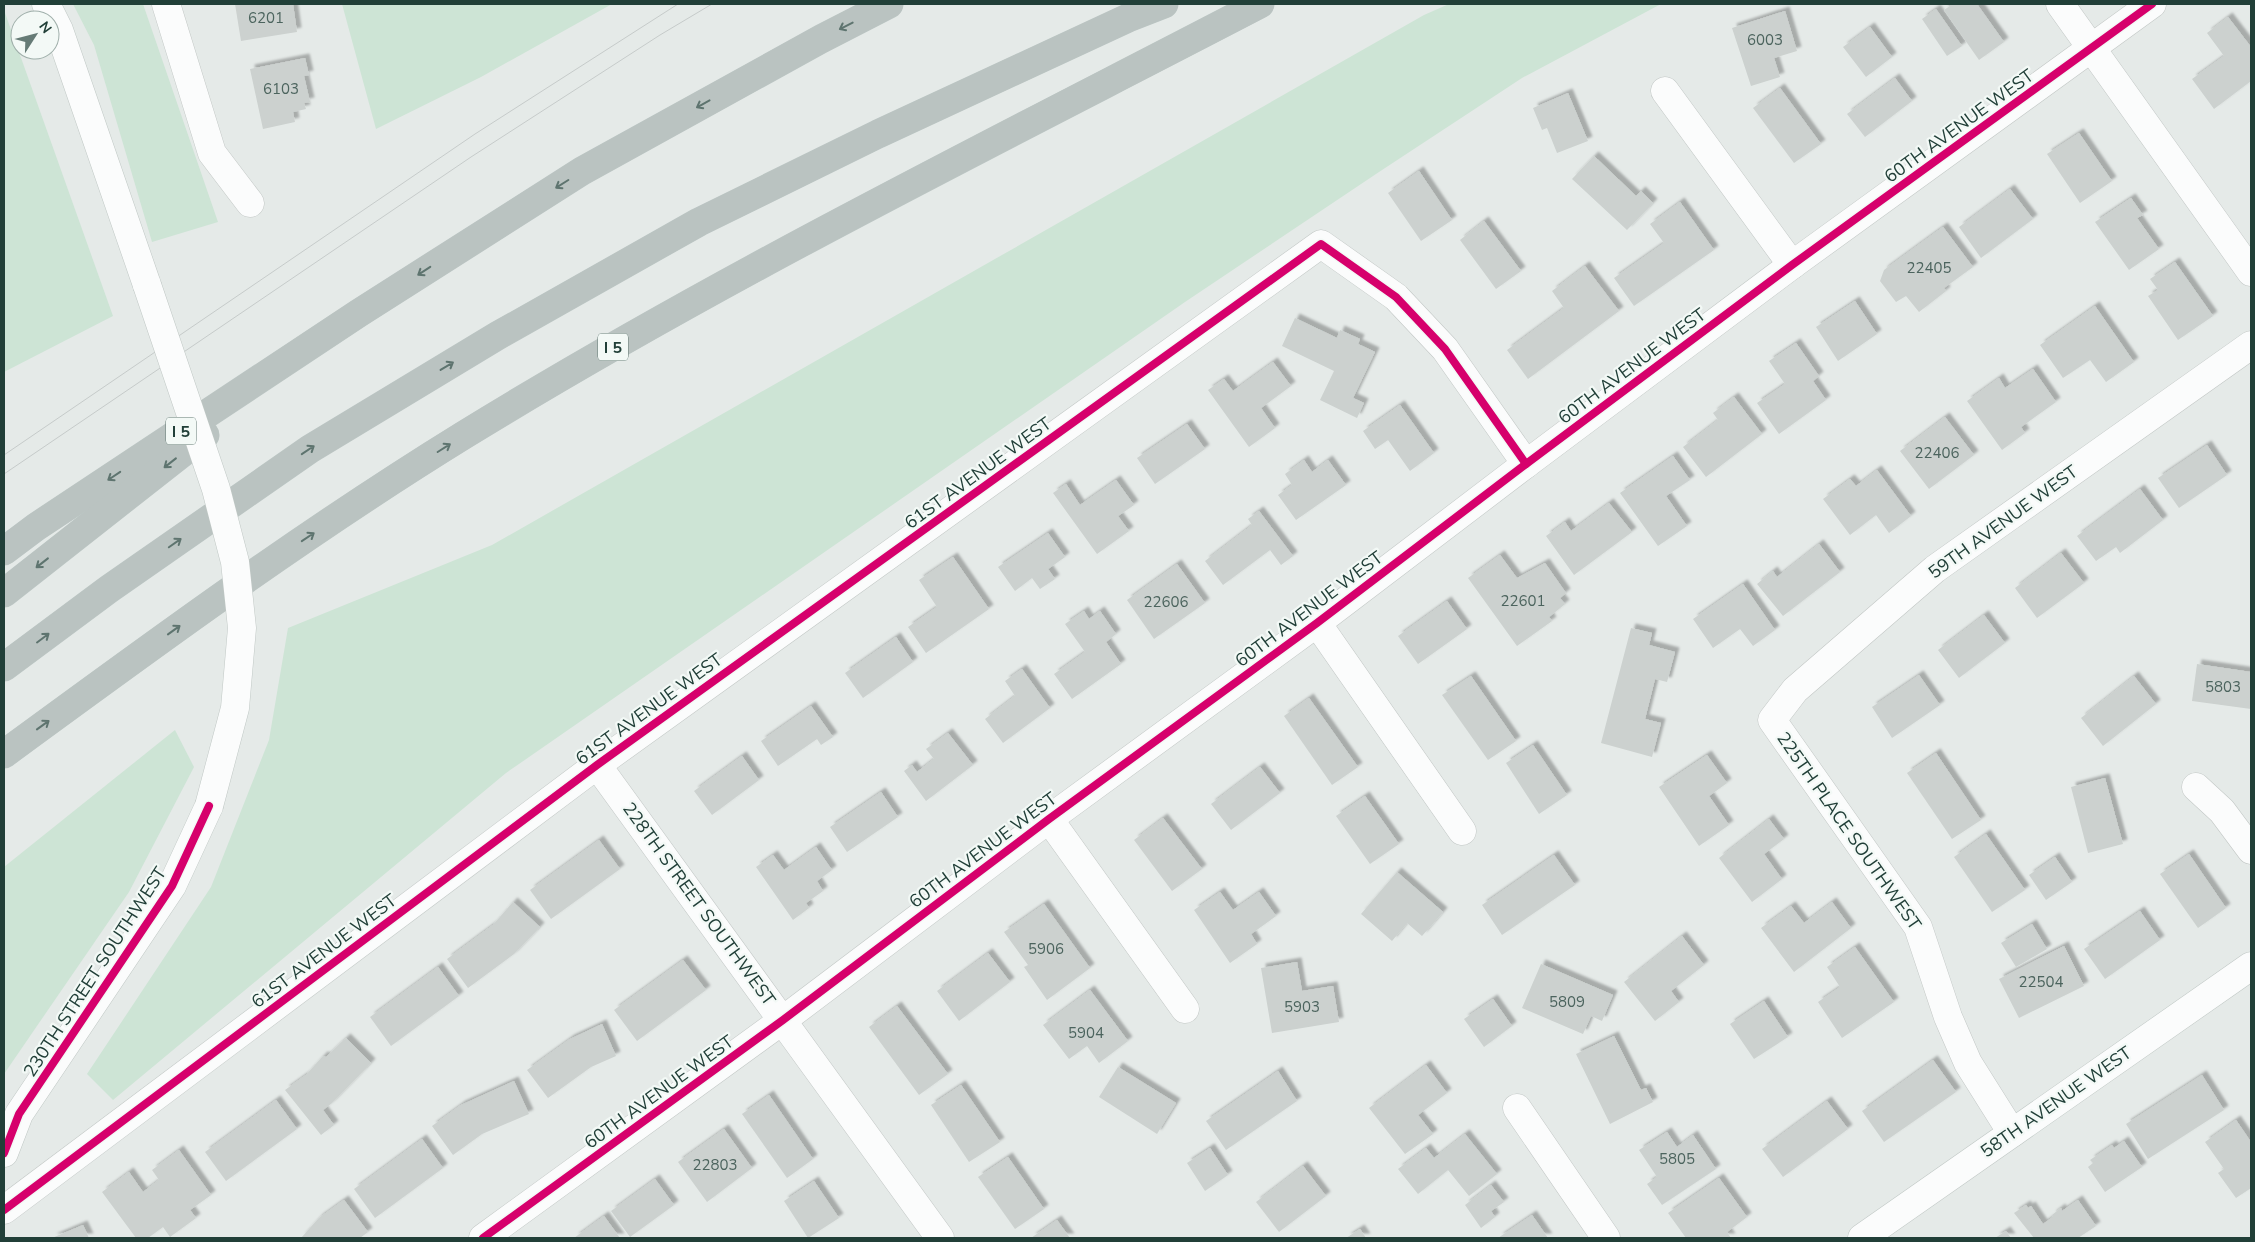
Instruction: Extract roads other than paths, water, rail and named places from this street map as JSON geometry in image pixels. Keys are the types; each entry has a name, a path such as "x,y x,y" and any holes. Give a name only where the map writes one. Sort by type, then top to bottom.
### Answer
{"highway":[{"name":"I 5","path":"4,551 36,527 359,314 582,171 821,39 889,4"},
{"path":"4,667 109,589 310,449 497,336 708,218 878,134 1128,18 1164,4"},
{"name":"I 5","path":"4,754 192,617 369,495 462,436 596,356 891,195 1260,4"},
{"path":"4,593 359,314"}],"street":[{"name":"230TH STREET SOUTHWEST","path":"4,1153 20,1114 172,886 209,806 235,708 242,628 234,562 216,489 59,30 46,4"},
{"path":"166,4 212,153 250,203"},
{"path":"2060,4 2251,272"},
{"name":"60TH AVENUE WEST","path":"484,1238 783,1020 1049,819 1317,623 1792,265 2152,4"},
{"path":"1666,90 1792,265"},
{"name":"61ST AVENUE WEST","path":"4,1210 597,765 1321,244 1396,296 1445,349 1526,464"},
{"name":"59TH AVENUE WEST","path":"1772,720 1795,690 1935,569 2251,345"},
{"path":"1317,623 1462,831"},
{"name":"225TH PLACE SOUTHWEST","path":"1772,720 1918,927 1948,1017 1968,1063 2012,1133"},
{"name":"228TH STREET SOUTHWEST","path":"597,765 940,1238"},
{"path":"2196,787 2222,811 2251,850"},
{"path":"1049,819 1185,1009"},
{"name":"58TH AVENUE WEST","path":"1862,1238 2012,1133 2249,974"},
{"path":"1517,1108 1606,1238"}],"tram line":[{"path":"4,455 475,134 678,4"},
{"path":"4,474 471,157 660,35 712,4"}]}
